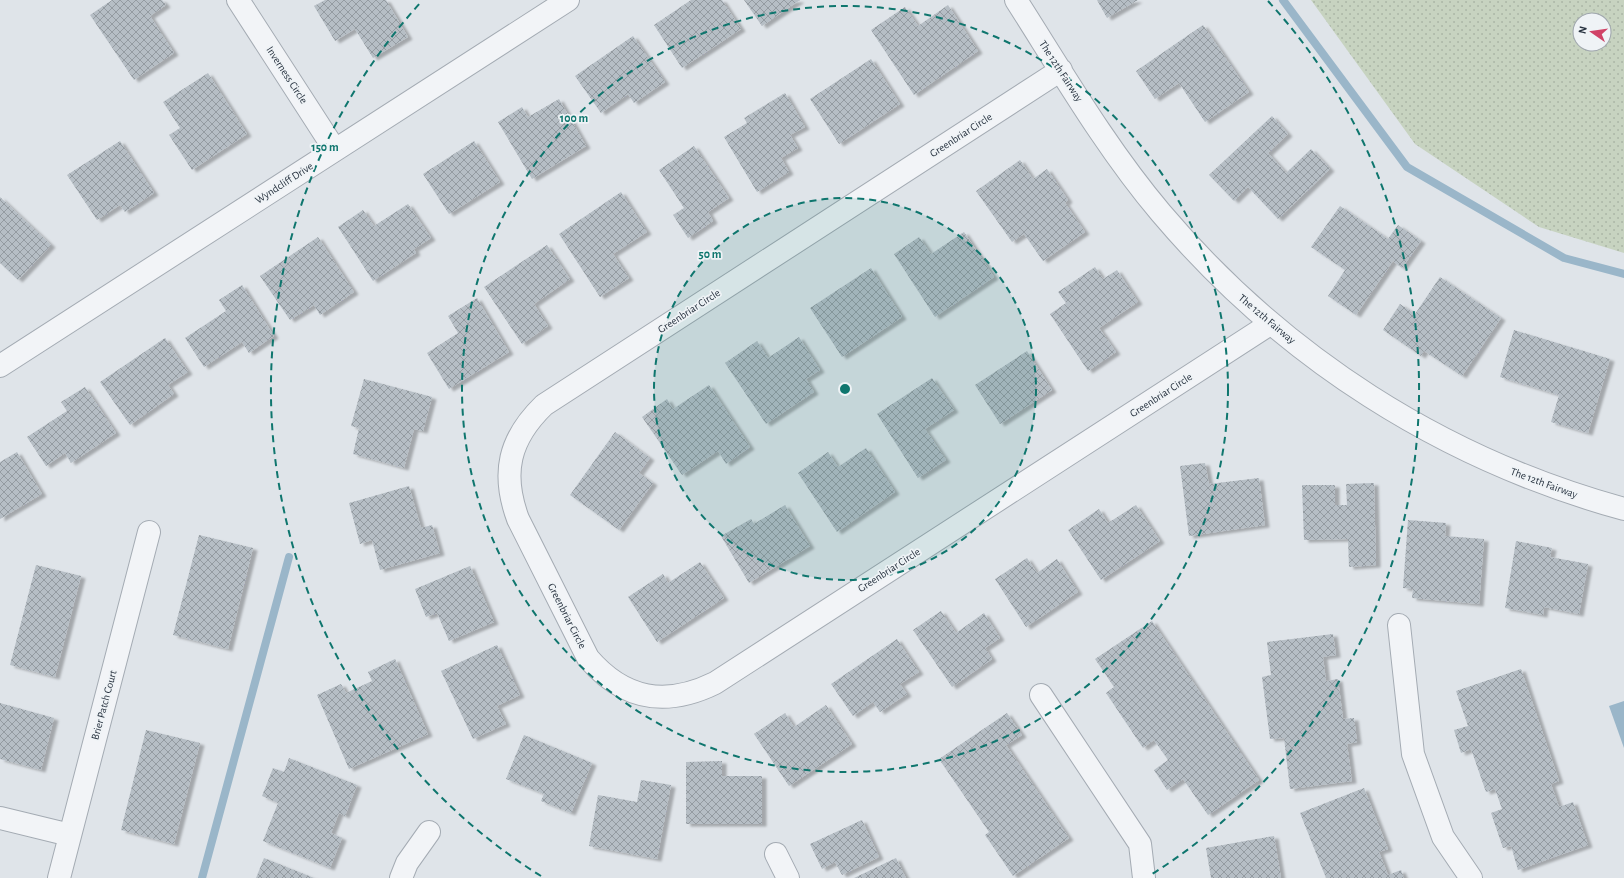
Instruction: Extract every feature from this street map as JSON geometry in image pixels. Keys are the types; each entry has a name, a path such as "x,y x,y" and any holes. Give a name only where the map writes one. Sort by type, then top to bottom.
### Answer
{"street":[{"name":"Inverness Circle","path":"238,0 335,150"},
{"name":"Wyndcliff Drive","path":"0,366 568,0"},
{"name":"The 12th Fairway","path":"1016,0 1116,155 1161,213 1224,281 1270,324 1329,369 1378,402 1455,446 1522,476 1591,500 1624,509"},
{"name":"Greenbriar Circle","path":"1061,70 544,405 530,419 520,434 513,450 509,467 509,485 512,502 518,519 588,658 600,671 614,682 629,690 646,696 682,696 698,691 715,682 1270,324"},
{"name":"Brier Patch Court","path":"59,878 149,532"},
{"path":"1399,625 1413,754 1443,836 1471,878"},
{"path":"1041,695 1140,844 1144,878"},
{"path":"0,818 70,834"},
{"path":"401,878 410,858 430,832"},
{"path":"776,854 788,878"}],"green space":[{"path":"1311,0 1624,0 1624,253 1539,227 1415,144"}],"water":[{"path":"1624,701 1624,748 1609,706"}],"building":[{"path":"112,0 162,0 166,5 150,16 174,53 134,80 90,15"},
{"path":"325,0 386,0 408,37 373,58 355,29 335,41 314,6"},
{"path":"691,0 722,0 741,29 682,68 654,25"},
{"path":"744,0 800,0 762,26"},
{"path":"1097,0 1138,0 1107,18"},
{"path":"948,5 978,51 914,95 871,30 905,7 918,26"},
{"path":"1203,25 1249,92 1205,122 1179,83 1155,99 1136,71"},
{"path":"633,36 665,82 634,103 628,94 601,113 575,76"},
{"path":"871,59 900,104 839,144 810,99"},
{"path":"208,73 247,134 192,170 169,135 180,128 163,102"},
{"path":"785,93 805,127 790,135 798,148 781,158 789,172 757,192 724,137 747,123 744,118"},
{"path":"559,99 586,146 532,179 498,122 522,107 528,117"},
{"path":"1272,116 1288,134 1268,153 1286,173 1311,149 1330,169 1278,219 1248,187 1234,201 1209,175"},
{"path":"120,141 154,193 125,212 120,205 97,220 67,175"},
{"path":"474,141 500,182 449,214 423,174"},
{"path":"694,146 729,198 708,212 713,221 688,238 673,215 684,208 659,170"},
{"path":"1020,160 1033,179 1047,169 1068,200 1065,203 1085,232 1043,261 1024,234 1012,242 976,191"},
{"path":"621,192 647,232 613,254 629,278 600,297 559,234"},
{"path":"0,197 51,245 18,280 0,263"},
{"path":"408,204 431,238 414,249 416,253 373,281 338,227 363,210 374,226"},
{"path":"1340,206 1388,239 1398,225 1421,241 1402,268 1393,261 1356,315 1328,296 1345,270 1311,247"},
{"path":"964,232 994,277 935,317 894,254 919,237 931,254"},
{"path":"318,237 354,292 320,315 314,305 290,320 260,276"},
{"path":"547,245 570,279 534,304 548,326 522,344 484,287"},
{"path":"1095,267 1103,279 1117,270 1138,302 1099,328 1116,352 1088,371 1050,314 1066,303 1058,292"},
{"path":"871,268 902,317 842,357 810,308"},
{"path":"1440,277 1501,318 1462,376 1424,351 1421,356 1383,330 1400,304 1415,314"},
{"path":"242,285 274,336 249,353 242,342 204,367 185,338 226,311 219,300"},
{"path":"477,298 509,352 449,389 427,353 458,333 448,316"},
{"path":"1514,330 1610,359 1588,433 1551,422 1559,395 1500,377"},
{"path":"799,337 820,370 806,379 814,392 766,424 725,363 757,341 768,358"},
{"path":"165,338 188,372 168,385 174,394 130,425 100,382"},
{"path":"1027,351 1052,390 1000,424 975,385"},
{"path":"932,378 954,410 925,429 946,460 918,478 877,414"},
{"path":"364,379 432,397 423,431 414,429 404,468 353,454 359,428 351,426"},
{"path":"709,385 750,447 726,464 718,451 682,475 642,417 667,399 673,409"},
{"path":"85,387 116,433 71,463 65,453 46,466 27,437 67,411 61,402"},
{"path":"615,432 650,458 639,473 653,483 619,530 570,495"},
{"path":"866,448 895,492 837,532 798,473 828,452 838,467"},
{"path":"17,452 42,494 0,519 0,462"},
{"path":"1205,463 1209,484 1259,478 1265,525 1189,536 1180,466"},
{"path":"1374,483 1376,565 1349,567 1348,539 1304,540 1302,485 1335,485 1335,505 1347,505 1346,484"},
{"path":"409,486 421,528 432,525 440,553 380,570 372,540 360,544 349,503"},
{"path":"785,505 810,546 749,583 721,536 751,519 754,524"},
{"path":"1136,505 1160,541 1101,580 1068,530 1099,509 1108,523"},
{"path":"1408,520 1446,523 1445,536 1484,539 1479,604 1412,598 1413,589 1403,588"},
{"path":"199,535 253,548 228,649 173,635"},
{"path":"1516,541 1552,548 1550,557 1588,564 1579,614 1544,607 1543,615 1505,608"},
{"path":"1027,558 1037,573 1057,559 1078,592 1026,627 995,579"},
{"path":"700,562 724,598 657,642 628,597 663,574 668,583"},
{"path":"36,565 81,576 55,677 10,665"},
{"path":"470,566 494,622 449,641 437,613 426,617 415,589"},
{"path":"941,611 956,633 984,613 1000,638 985,648 992,659 952,687 913,630"},
{"path":"1152,621 1259,780 1208,815 1183,779 1167,790 1154,770 1168,760 1154,740 1143,748 1106,693 1114,687 1095,659"},
{"path":"1333,634 1336,655 1323,657 1326,681 1338,679 1343,719 1354,718 1357,742 1347,744 1352,781 1290,789 1284,738 1270,739 1262,677 1271,675 1267,642"},
{"path":"897,639 919,672 900,684 907,694 880,712 873,702 853,716 831,684"},
{"path":"497,645 520,695 497,706 506,724 473,739 441,671"},
{"path":"395,659 428,734 349,769 317,695 341,684 346,693 372,681 368,672"},
{"path":"1521,669 1559,781 1551,784 1559,807 1573,802 1588,845 1518,870 1511,846 1503,848 1491,813 1502,809 1495,789 1486,792 1471,749 1461,753 1454,730 1468,726 1456,691"},
{"path":"0,703 54,718 41,770 0,759"},
{"path":"826,705 852,744 789,786 754,734 785,713 794,727"},
{"path":"1007,713 1022,735 1006,745 1069,838 1013,876 985,835 989,832 939,759"},
{"path":"146,730 200,743 174,844 121,830"},
{"path":"524,735 592,763 571,813 541,801 544,794 506,779"},
{"path":"289,758 357,785 345,816 339,813 331,833 342,838 330,868 263,841 278,803 262,796 273,768 284,772"},
{"path":"722,761 722,776 762,776 762,824 686,824 686,762"},
{"path":"641,780 671,785 657,859 589,846 598,795 637,802"},
{"path":"1364,788 1388,849 1379,852 1388,875 1401,870 1404,878 1326,878 1300,813"},
{"path":"862,820 879,857 842,875 835,862 822,869 810,844"},
{"path":"1274,836 1281,878 1211,878 1206,848"},
{"path":"264,858 314,878 256,878"},
{"path":"896,858 906,878 854,878"}],"waterway":[{"path":"1283,0 1407,167 1564,258 1624,274"},
{"path":"202,878 289,557"}]}
